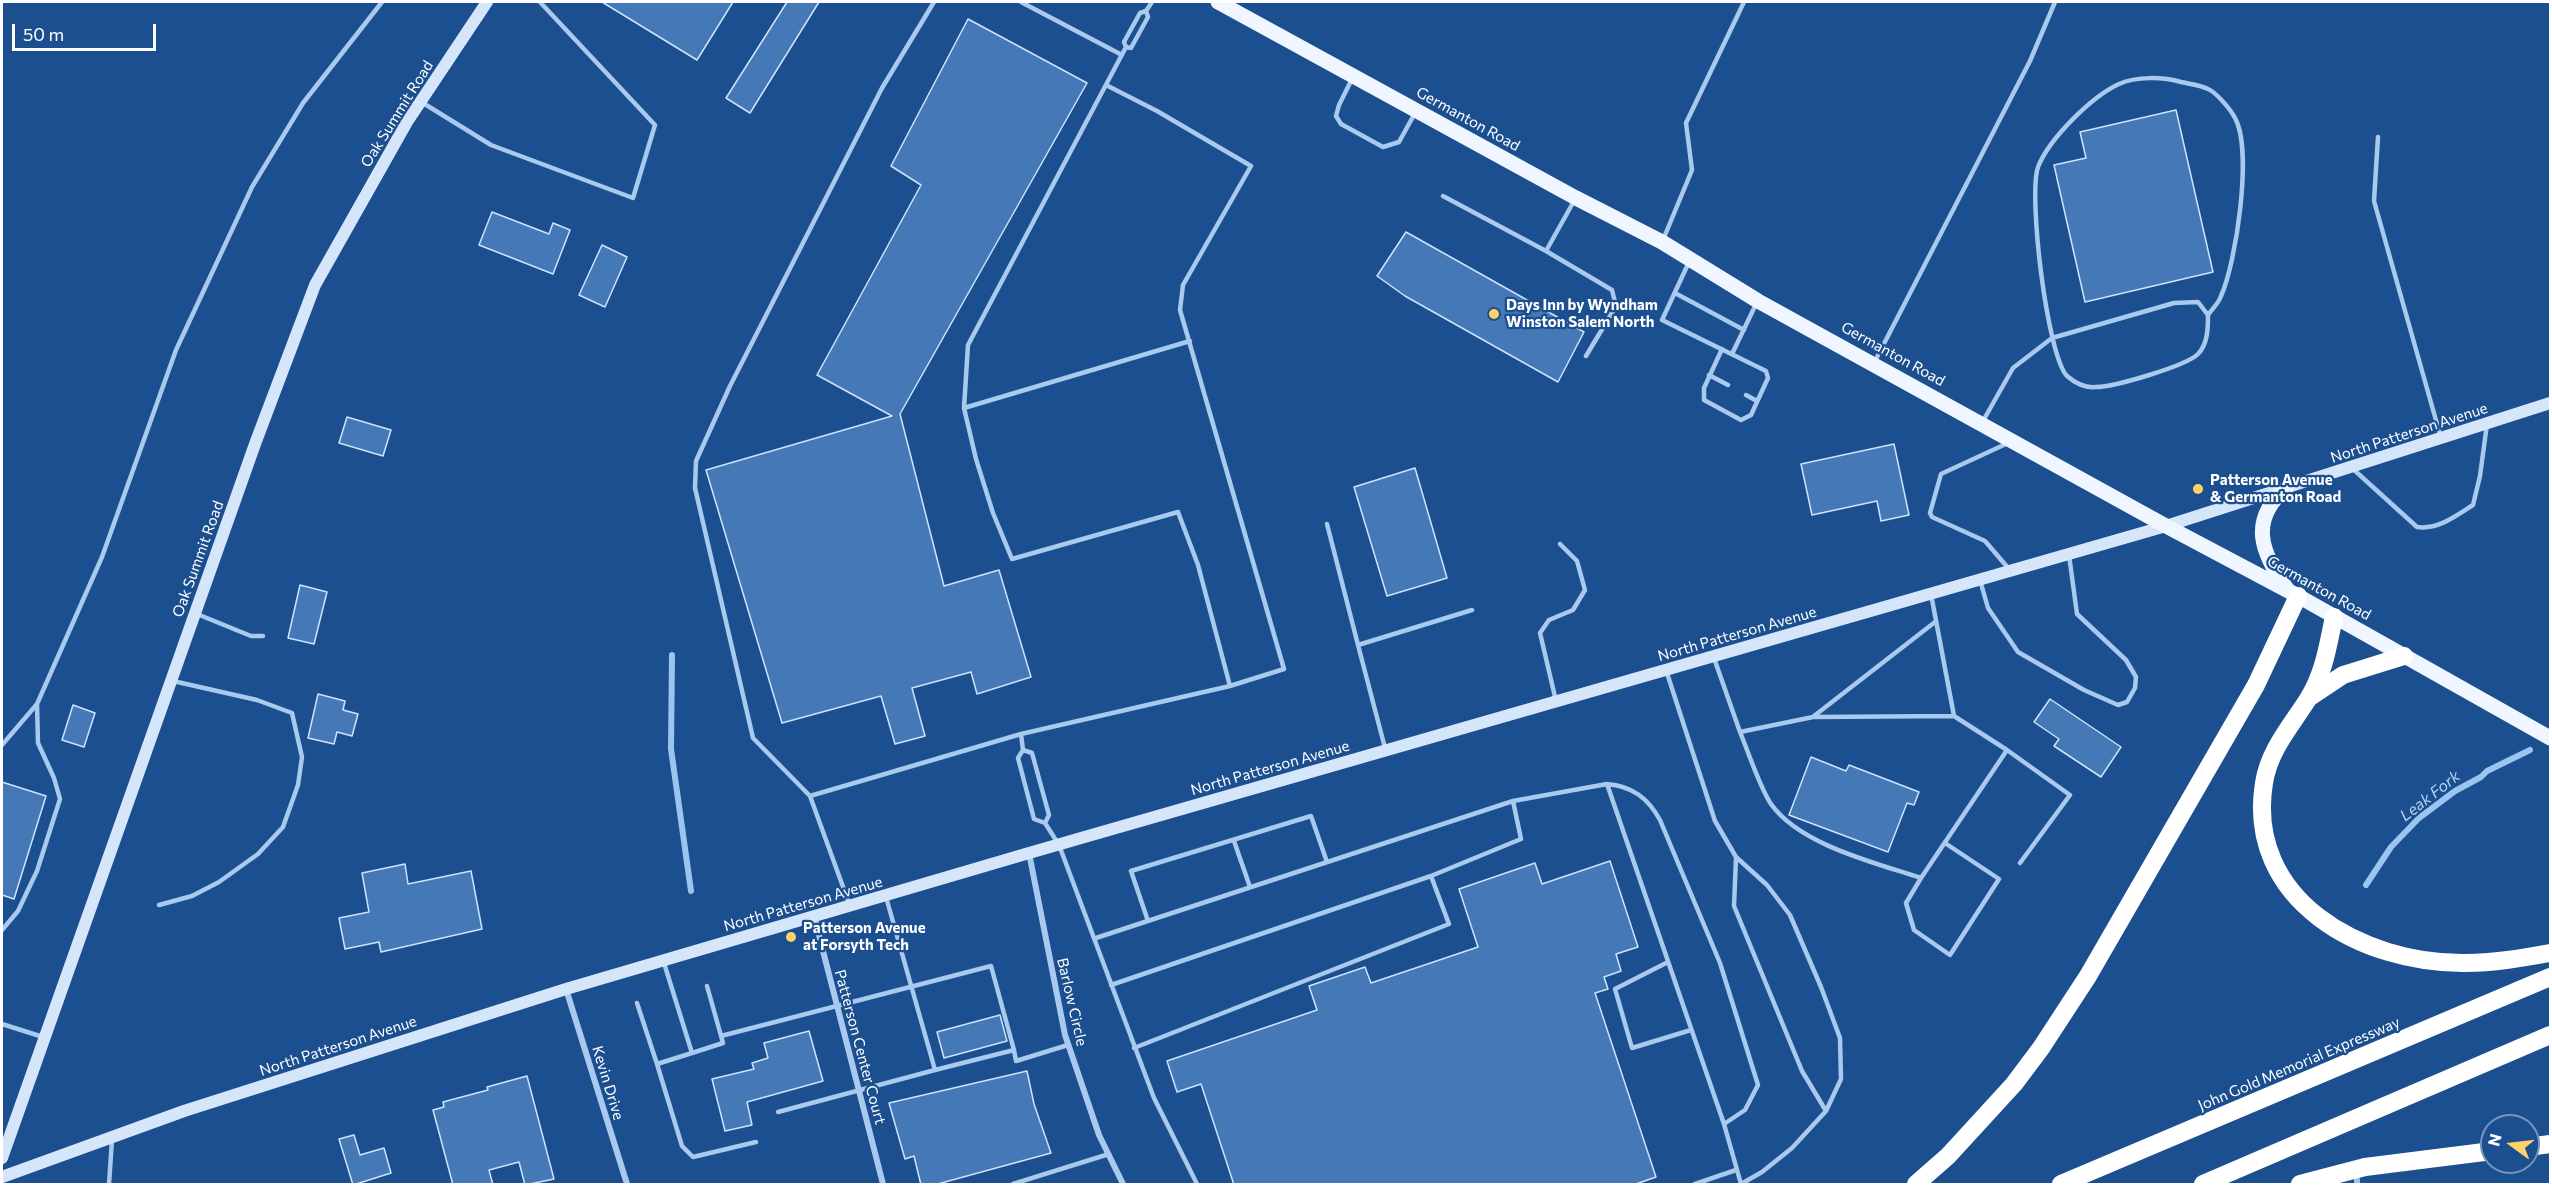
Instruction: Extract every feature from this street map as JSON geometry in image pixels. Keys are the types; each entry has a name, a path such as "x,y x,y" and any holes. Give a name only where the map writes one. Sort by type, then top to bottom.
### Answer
{"highway":[{"path":"1916,1185 1948,1156 2014,1084 2041,1048 2088,976 2256,685 2294,594"},
{"path":"2334,617 2323,668 2309,698 2276,747 2264,781 2262,819 2270,856 2286,886 2306,909 2347,935 2376,947 2418,959 2464,963 2510,960 2550,953"},
{"path":"2309,698 2343,675 2404,656"},
{"name":"John Gold Memorial Expressway","path":"2061,1185 2550,977"},
{"path":"2203,1185 2550,1035"},
{"path":"2300,1185 2365,1167 2480,1153"}],"main road":[{"name":"Oak Summit Road","path":"2,1158 195,613 315,285 420,101 487,2"},
{"name":"Germanton Road","path":"1218,2 1576,198 1662,242 1758,301 2294,594 2550,738"},
{"name":"North Patterson Avenue","path":"2,1177 184,1111 566,989 1029,853 1556,701 1714,658 2166,526 2550,403"},
{"path":"2286,488 2267,509 2262,524 2261,540 2276,574 2294,594"}],"street":[{"name":"Barlow Circle","path":"1029,853 1068,1045 1099,1135 1123,1185"},
{"name":"Patterson Center Court","path":"814,916 883,1185"},
{"name":"Kevin Drive","path":"566,989 627,1185"}],"lane":[{"path":"2,745 37,704 102,557 176,350 252,187 303,103 382,2"},
{"path":"420,101 491,145 633,198 655,125 540,2"},
{"path":"850,906 810,796 753,738 695,488 696,461 730,386 882,88 934,2"},
{"path":"1021,2 1122,55"},
{"path":"1152,2 1146,11 1140,13 1125,39 1126,47 1122,55 968,345 964,408 976,459 993,513 1012,559 1178,512 1198,565 1230,686"},
{"path":"1662,242 1692,170 1686,123 1744,2"},
{"path":"1874,364 2030,61 2055,2"},
{"path":"1126,47 1131,48 1148,17 1146,11"},
{"path":"1354,76 1336,116 1341,124 1383,147 1390,146 1399,142 1416,110"},
{"path":"2162,77 2210,89 2236,119 2242,154 2241,206 2232,259 2221,298 2208,315 2207,336 2199,353 2163,371 2096,387 2080,385 2066,374 2052,338 2034,212 2038,168 2060,132 2088,106 2120,84 2162,77"},
{"path":"810,796 1021,734 1230,686 1284,669 1180,310 1183,285 1251,166 1157,111 1106,85"},
{"path":"2378,137 2374,201 2441,438"},
{"path":"1443,196 1546,251 1612,290 1616,306 1586,356"},
{"path":"1546,251 1576,198"},
{"path":"1690,260 1662,320 1722,349 1766,371 1768,378 1750,415 1741,420 1704,400 1704,388 1722,349"},
{"path":"1675,293 1744,330"},
{"path":"1732,354 1758,301"},
{"path":"1982,424 2013,368 2052,338 2174,303 2198,302 2208,315"},
{"path":"964,408 1190,341"},
{"path":"1709,375 1728,385"},
{"path":"1746,395 1757,400"},
{"path":"2351,467 2417,527 2426,528 2449,521 2473,506 2480,476 2487,423"},
{"path":"2010,571 1985,541 1932,517 1930,513 1941,474 2013,441"},
{"path":"1327,524 1386,750"},
{"path":"1556,701 1540,633 1549,620 1573,610 1585,590 1577,561 1560,544"},
{"path":"1980,580 1988,608 2018,652 2084,690 2118,705 2127,702 2134,688 2136,677 2126,660 2077,614 2069,554"},
{"path":"1931,594 1954,716"},
{"path":"1358,645 1472,610"},
{"path":"195,613 250,636 263,636"},
{"path":"1813,717 1935,622"},
{"path":"1714,658 1740,732 1771,804 1803,833 1860,858 1921,878"},
{"path":"1607,784 1724,1124 1741,1184 1762,1172 1792,1148 1826,1111 1841,1080 1840,1038 1790,915 1767,885 1736,857 1714,821 1666,670"},
{"path":"159,905 192,896 219,882 258,854 283,827 298,785 302,757 292,712 257,700 171,680"},
{"path":"2,930 18,911 37,871 60,800 54,778 38,743 37,704"},
{"path":"1740,732 1813,717 1954,716 2070,795 2020,863"},
{"path":"1021,734 1023,750 1017,758 1034,819 1045,823 1059,845 1096,938 1154,1098 1197,1185"},
{"path":"1023,750 1032,753 1049,815 1045,823"},
{"path":"1945,843 1999,879 1950,955 1914,930 1906,903 1921,878 2007,750"},
{"path":"1096,938 1513,801 1607,784 1621,785 1640,794 1653,807 1720,963 1758,1085 1745,1110 1724,1124"},
{"path":"1112,986 1431,876 1521,839 1513,801"},
{"path":"1148,921 1131,871 1311,816 1327,862"},
{"path":"1234,841 1250,887"},
{"path":"1736,857 1734,906 1802,1071 1826,1111"},
{"path":"1134,1048 1449,924 1431,876"},
{"path":"886,895 935,1070"},
{"path":"663,960 692,1053"},
{"path":"1668,962 1615,989 1632,1048 1691,1030"},
{"path":"721,1036 991,966 1016,1061 1068,1045"},
{"path":"657,1065 723,1043 706,986"},
{"path":"637,1003 682,1146 693,1157 756,1142"},
{"path":"2,1024 43,1037"},
{"path":"778,1112 1014,1050"},
{"path":"109,1185 112,1137"},
{"path":"1013,1185 1109,1154"},
{"path":"1695,1185 1736,1170"}],"building":[{"path":"602,2 733,2 697,60"},
{"path":"787,2 819,2 750,113 726,98"},
{"path":"968,19 1087,83 900,414 944,586 999,570 1031,677 977,694 971,672 912,688 925,736 895,744 881,696 782,723 706,470 892,416 817,375 921,185 891,166"},
{"path":"2176,110 2213,272 2085,302 2054,165 2086,158 2080,132"},
{"path":"492,212 549,234 553,223 570,230 553,274 479,245"},
{"name":"Days Inn by Wyndham Winston Salem North","path":"1406,232 1584,332 1558,382 1405,296 1377,276"},
{"path":"602,245 627,257 605,307 579,295"},
{"path":"347,417 391,430 383,456 339,443"},
{"path":"1894,444 1909,515 1881,521 1877,501 1812,515 1801,464"},
{"path":"1415,468 1447,578 1387,596 1354,487"},
{"path":"300,585 327,592 314,644 288,638"},
{"path":"318,694 345,701 343,710 358,714 352,736 337,732 334,744 308,738"},
{"path":"2050,699 2121,747 2101,777 2054,746 2059,739 2034,722"},
{"path":"73,705 95,713 84,747 62,740"},
{"path":"1811,757 1846,771 1849,765 1919,792 1914,805 1907,803 1888,852 1789,815"},
{"path":"2,782 46,796 14,899 2,895"},
{"path":"1610,861 1638,947 1616,954 1621,971 1604,977 1608,989 1595,993 1656,1177 1633,1185 1234,1185 1201,1084 1177,1092 1167,1061 1317,1010 1309,986 1365,967 1371,983 1478,947 1459,889 1535,863 1542,884"},
{"path":"405,864 408,884 471,871 482,929 381,952 379,942 345,949 339,918 369,912 362,873"},
{"path":"1000,1015 1007,1041 944,1058 937,1032"},
{"path":"809,1031 823,1081 747,1102 752,1125 725,1131 712,1079 754,1069 752,1063 768,1058 764,1043"},
{"path":"1027,1071 1034,1104 1051,1153 934,1185 921,1185 914,1156 905,1159 889,1103"},
{"path":"527,1076 554,1179 525,1185 519,1162 489,1170 493,1185 453,1185 433,1110 444,1107 443,1102 488,1090 487,1087"},
{"path":"354,1135 360,1155 384,1148 391,1173 353,1185 339,1139"}],"waterway":[{"path":"672,655 671,749 691,891"},
{"name":"Leak Fork","path":"2366,885 2391,847 2419,818 2487,771 2530,750"}],"place":[{"name":"Days Inn by Wyndham Winston Salem North","path":"1494,314"},
{"name":"Patterson Avenue & Germanton Road","path":"2198,489"},
{"name":"Patterson Avenue at Forsyth Tech","path":"791,937"}]}
